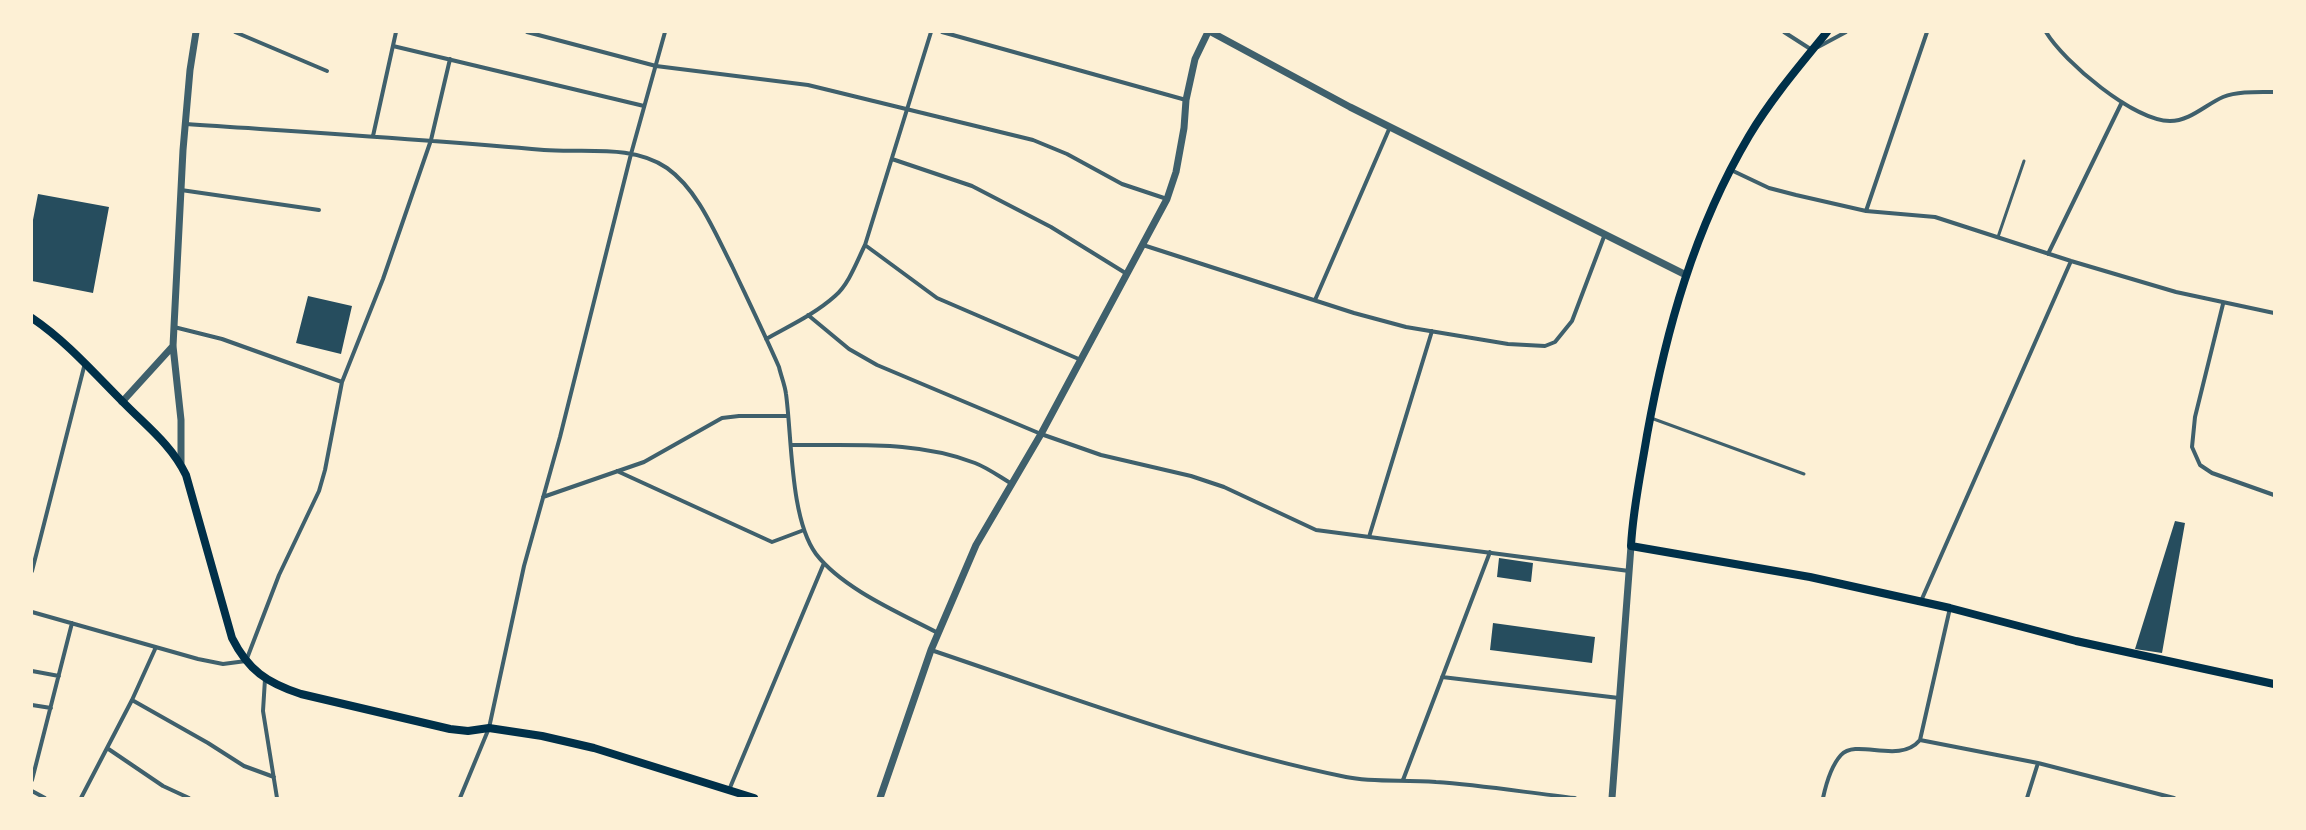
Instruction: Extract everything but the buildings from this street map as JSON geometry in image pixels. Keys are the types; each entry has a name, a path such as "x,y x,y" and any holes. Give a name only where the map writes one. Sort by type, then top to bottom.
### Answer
{"main road":[{"path":"1827,32 1811,51 1750,135 1712,208 1686,275 1667,337 1650,418 1633,513 1631,546 1810,576 1950,608 2076,641 2274,684"},
{"path":"32,318 50,330 85,363 122,402 162,439 181,463 186,475 232,638 246,661 265,679 281,688 301,694 450,729 468,731 489,728 542,736 594,748 754,798"}],"street":[{"path":"181,463 181,420 173,346 181,190 186,124 196,32"},
{"path":"235,32 327,71"},
{"path":"373,136 396,32"},
{"path":"527,32 656,66 808,85 1049,146 1117,182 1167,200"},
{"path":"460,798 489,728 524,566 630,154 665,32"},
{"path":"766,339 808,315 836,295 865,245 931,32"},
{"path":"942,32 1186,100"},
{"path":"880,798 931,650 976,545 1041,434 1167,200 1176,172 1184,128 1186,100 1195,59 1208,32"},
{"path":"1211,32 1390,127 1686,275"},
{"path":"1784,32 1811,51 1846,32"},
{"path":"1866,211 1927,32"},
{"path":"2046,32 2062,54 2081,73 2122,102 2155,118 2170,121 2185,118 2234,94 2274,92"},
{"path":"393,46 644,106"},
{"path":"32,612 198,659 222,664 246,661 279,575 318,491 325,470 342,382 383,279 431,140 450,59"},
{"path":"2048,254 2122,102"},
{"path":"186,124 431,140 571,152 630,154 652,160 668,169 695,198 712,226 779,367 786,392 796,492 804,530 810,544 824,563 861,591 938,633"},
{"path":"1315,300 1390,127"},
{"path":"892,159 972,186 1051,227 1128,274"},
{"path":"1731,170 1769,188 1866,211 1935,217 2071,261 2223,304 2274,313"},
{"path":"181,190 319,210"},
{"path":"1143,245 1315,300 1406,327 1508,344 1545,346 1555,342 1572,321 1605,234"},
{"path":"865,245 937,298 1081,360"},
{"path":"1920,602 2071,261"},
{"path":"2223,304 2195,417 2192,447 2200,465 2212,473 2274,495"},
{"path":"808,315 849,349 877,365 1041,434 1101,455 1191,476 1224,487 1316,530 1629,571"},
{"path":"174,327 222,339 342,382"},
{"path":"1369,536 1432,331"},
{"path":"122,402 173,346"},
{"path":"32,571 85,363"},
{"path":"543,496 644,462 670,449 722,418 739,416 788,416"},
{"path":"791,445 900,446 924,449 976,463 1012,484"},
{"path":"617,471 772,542 804,530"},
{"path":"1612,798 1631,546"},
{"path":"1403,780 1490,552"},
{"path":"729,790 824,563"},
{"path":"1822,798 1832,769 1841,754 1852,750 1906,750 1915,746 1920,740 1950,608"},
{"path":"32,780 72,623"},
{"path":"81,798 132,700 156,647"},
{"path":"931,650 1144,722 1237,751 1372,782 1403,780 1436,782 1575,798"},
{"path":"32,671 59,676"},
{"path":"1442,677 1619,698"},
{"path":"265,679 263,711 277,798"},
{"path":"132,700 208,743 244,766 274,777"},
{"path":"32,705 50,708"},
{"path":"1920,740 2038,763 2174,798"},
{"path":"107,748 163,786 189,798"},
{"path":"2027,798 2038,763"},
{"path":"32,791 45,798"}],"lane":[{"path":"1998,237 2024,161"},
{"path":"1650,418 1804,474"}]}
